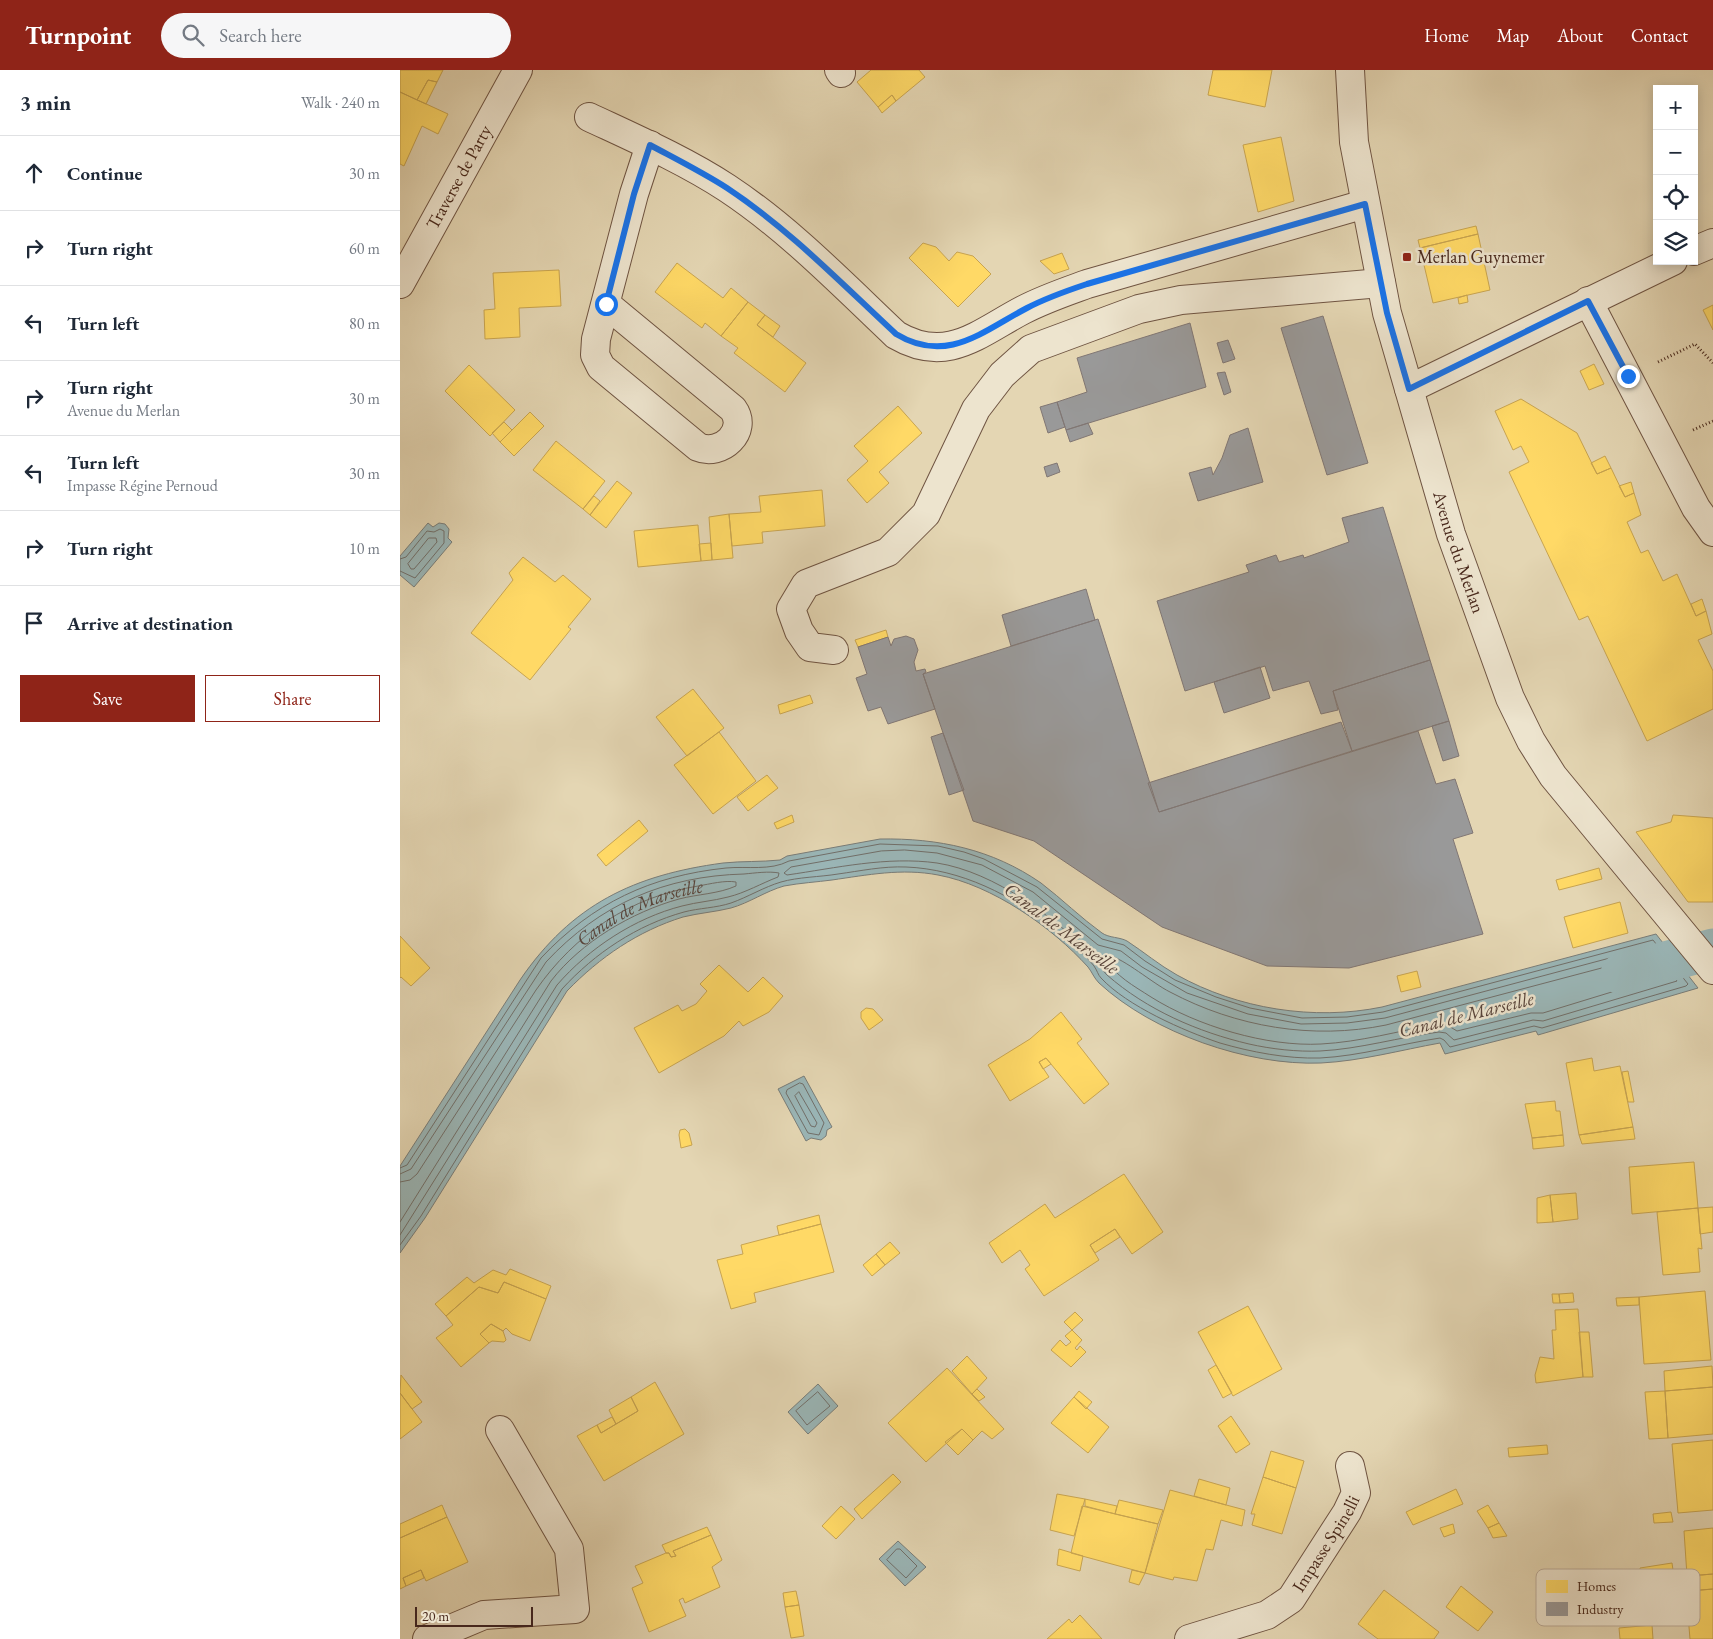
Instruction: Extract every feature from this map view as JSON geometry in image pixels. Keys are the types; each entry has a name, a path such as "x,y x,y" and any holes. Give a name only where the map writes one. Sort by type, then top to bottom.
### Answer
{"street":[{"name":"Traverse de Party","path":"400,284 518,70"},
{"name":"Avenue du Merlan","path":"1350,70 1354,142 1387,313 1451,534 1510,698 1531,741 1553,776 1713,970"},
{"path":"589,117 694,168 753,207 783,230 896,334 908,342 924,347 951,346 979,337 1044,299 1087,284 1365,204"},
{"path":"606,304 733,409 738,422 737,428 734,435 722,446 707,452 698,447 601,368 595,355 596,339 634,194 650,145"},
{"path":"1698,249 1713,242"},
{"path":"1409,389 1664,265"},
{"path":"834,650 810,647 799,631 791,609 806,584 888,552 926,514 976,409 1002,375 1031,350 1139,309 1181,300 1381,283"},
{"path":"1588,301 1696,508 1713,532"},
{"path":"427,1639 484,1615 575,1609 569,1549 500,1430"},
{"name":"Impasse Spinelli","path":"1189,1639 1267,1615 1291,1599 1347,1512 1356,1493 1350,1466"}],"path":[{"path":"1628,376 1695,344 1713,363"}],"water":[{"path":"428,523 433,527 439,523 445,524 449,529 448,538 452,542 414,587 400,575 400,556"},
{"path":"880,839 902,839 944,844 984,854 1003,862 1041,883 1102,933 1127,941 1177,975 1225,996 1277,1009 1330,1013 1382,1007 1656,934 1698,988 1538,1035 1536,1031 1445,1054 1440,1043 1381,1055 1321,1063 1263,1059 1203,1043 1146,1017 1121,1001 1099,983 1088,967 1073,952 1039,923 1000,898 958,880 925,873 898,872 784,886 738,906 683,917 651,930 620,946 606,956 567,991 425,1218 400,1253 400,1166 520,980 561,931 584,913 608,898 633,885 661,876 691,868 723,863 780,860 787,856"},
{"path":"804,1076 832,1127 827,1130 826,1136 821,1140 811,1138 806,1141 778,1089"},
{"path":"818,1384 838,1406 808,1434 788,1412"},
{"path":"898,1541 926,1567 905,1586 879,1559"}],"building: Homes":[{"path":"400,70 443,70 437,82 428,80 417,100 400,92"},
{"path":"871,70 919,70 925,77 896,101 892,95 878,107 857,82"},
{"path":"1213,70 1272,70 1265,107 1208,95"},
{"path":"428,80 437,82 426,104 417,100"},
{"path":"400,92 448,114 438,134 422,126 404,166 400,164"},
{"path":"892,95 896,101 882,113 878,107"},
{"path":"1281,137 1294,201 1258,212 1243,145"},
{"path":"1476,226 1478,234 1420,248 1418,240"},
{"path":"1478,234 1490,290 1433,303 1420,248"},
{"path":"923,243 936,247 949,261 957,252 973,256 991,274 958,307 909,258"},
{"path":"1062,253 1069,269 1054,274 1040,261"},
{"path":"677,263 723,298 731,288 748,302 721,336 705,323 702,328 655,292"},
{"path":"559,270 561,306 519,308 520,337 485,339 484,310 495,309 493,273"},
{"path":"1467,295 1468,302 1459,304 1458,298"},
{"path":"748,302 765,315 757,325 806,363 785,392 734,353 738,348 721,336"},
{"path":"1713,305 1713,330 1703,310"},
{"path":"765,315 780,326 773,337 757,325"},
{"path":"1594,364 1604,384 1589,390 1580,371"},
{"path":"469,365 515,410 490,436 445,391"},
{"path":"1521,399 1577,433 1597,474 1611,468 1625,497 1634,493 1641,515 1627,522 1641,553 1648,550 1663,581 1677,574 1696,616 1706,611 1712,634 1698,640 1713,671 1713,709 1647,741 1588,616 1579,620 1509,472 1529,462 1521,446 1513,450 1495,411"},
{"path":"898,406 922,433 879,472 889,483 867,503 847,480 868,461 854,446"},
{"path":"530,412 544,426 514,456 500,442"},
{"path":"504,422 512,430 500,442 492,433"},
{"path":"556,441 605,481 583,509 533,470"},
{"path":"1605,456 1611,468 1597,474 1591,463"},
{"path":"617,481 632,493 606,528 590,515"},
{"path":"1631,482 1634,493 1625,497 1619,486"},
{"path":"822,490 825,526 762,532 763,543 732,546 729,514 761,512 759,496"},
{"path":"594,496 600,501 590,515 583,509"},
{"path":"729,514 733,558 712,560 709,517"},
{"path":"698,525 701,561 638,567 634,531"},
{"path":"711,543 712,560 701,561 699,544"},
{"path":"523,557 555,582 563,575 591,599 568,627 571,629 530,680 471,633 513,580 509,573"},
{"path":"1702,599 1706,611 1696,616 1691,604"},
{"path":"886,630 888,637 858,647 855,640"},
{"path":"693,689 724,728 687,756 656,717"},
{"path":"810,695 813,703 780,714 778,705"},
{"path":"719,732 756,781 713,814 674,765"},
{"path":"767,775 778,788 748,811 737,797"},
{"path":"792,815 794,822 777,829 774,823"},
{"path":"1673,815 1713,818 1713,902 1688,902 1636,832 1671,822"},
{"path":"639,820 648,831 606,866 597,855"},
{"path":"1599,868 1602,879 1559,890 1556,880"},
{"path":"1620,902 1628,933 1573,948 1564,917"},
{"path":"400,936 430,968 411,986 400,978"},
{"path":"719,965 748,992 763,977 783,996 769,1012 743,1026 739,1021 724,1036 659,1073 634,1028 678,1005 682,1011 696,1004 707,991 700,984"},
{"path":"1417,971 1421,987 1401,992 1397,976"},
{"path":"866,1008 873,1009 883,1020 869,1030 861,1018 861,1012"},
{"path":"1061,1012 1082,1039 1077,1043 1109,1084 1084,1104 1046,1058 1039,1062 1049,1077 1010,1101 988,1065 1030,1039"},
{"path":"1046,1058 1051,1064 1043,1069 1039,1062"},
{"path":"1592,1058 1594,1071 1620,1066 1633,1127 1579,1135 1566,1063"},
{"path":"1628,1071 1634,1102 1628,1102 1622,1072"},
{"path":"1555,1101 1556,1111 1560,1111 1563,1135 1532,1138 1525,1104"},
{"path":"1633,1127 1635,1139 1582,1144 1579,1135"},
{"path":"685,1129 689,1133 692,1145 681,1148 680,1130"},
{"path":"1563,1135 1564,1146 1533,1149 1532,1138"},
{"path":"1694,1162 1698,1208 1632,1214 1629,1167"},
{"path":"1124,1174 1163,1232 1132,1254 1115,1229 1090,1245 1099,1260 1044,1296 1025,1269 1030,1265 1020,1250 1002,1263 989,1243 1045,1204 1055,1218"},
{"path":"1576,1193 1578,1219 1553,1222 1550,1195"},
{"path":"1550,1195 1553,1222 1537,1223 1537,1198"},
{"path":"1713,1207 1713,1232 1700,1234 1698,1208"},
{"path":"1698,1208 1702,1249 1698,1248 1700,1272 1663,1275 1657,1212"},
{"path":"819,1215 821,1224 779,1235 777,1226"},
{"path":"821,1224 834,1272 754,1293 756,1302 731,1309 717,1260 743,1254 741,1245"},
{"path":"1115,1229 1120,1237 1095,1253 1090,1245"},
{"path":"890,1242 900,1253 885,1265 876,1254"},
{"path":"876,1254 885,1265 872,1276 863,1265"},
{"path":"510,1269 551,1286 546,1299 504,1282 498,1293 479,1287 446,1316 435,1304 467,1277 474,1283 493,1270 506,1275"},
{"path":"504,1282 546,1299 530,1341 512,1334 506,1328 503,1331 491,1324 480,1334 489,1343 461,1367 436,1338 453,1325 446,1316 479,1287 498,1293"},
{"path":"1705,1291 1711,1360 1644,1364 1639,1297"},
{"path":"1573,1293 1574,1302 1560,1303 1559,1294"},
{"path":"1552,1294 1559,1294 1560,1303 1553,1303"},
{"path":"1639,1297 1639,1305 1617,1306 1616,1298"},
{"path":"1248,1306 1282,1369 1233,1396 1198,1332"},
{"path":"1578,1309 1583,1377 1536,1383 1535,1375 1540,1357 1554,1359 1552,1330 1556,1330 1555,1310"},
{"path":"1075,1312 1083,1320 1072,1330 1064,1322"},
{"path":"491,1324 503,1331 506,1340 504,1342 492,1341 489,1343 480,1334"},
{"path":"1072,1330 1082,1340 1075,1348 1077,1350 1080,1346 1086,1352 1071,1367 1051,1350 1060,1340 1066,1346 1071,1342 1065,1336"},
{"path":"1579,1332 1589,1332 1593,1377 1583,1377"},
{"path":"967,1356 987,1378 972,1394 952,1371"},
{"path":"1216,1365 1232,1393 1223,1398 1208,1370"},
{"path":"1712,1366 1713,1387 1665,1391 1664,1371"},
{"path":"947,1368 1004,1429 992,1439 982,1431 973,1440 962,1429 926,1462 888,1423"},
{"path":"401,1375 422,1402 412,1409 400,1393"},
{"path":"655,1382 684,1434 604,1481 577,1436 597,1425 601,1433 638,1411 631,1397"},
{"path":"1713,1387 1713,1434 1668,1438 1665,1391"},
{"path":"977,1389 985,1397 979,1401 972,1394"},
{"path":"1079,1391 1092,1402 1086,1409 1074,1397"},
{"path":"1665,1391 1668,1438 1649,1439 1645,1392"},
{"path":"400,1393 422,1422 400,1439"},
{"path":"631,1397 638,1411 616,1424 609,1410"},
{"path":"1074,1397 1109,1427 1088,1453 1051,1423"},
{"path":"1231,1416 1250,1444 1236,1453 1218,1426"},
{"path":"612,1417 616,1424 601,1433 597,1425"},
{"path":"962,1429 973,1440 958,1455 945,1442"},
{"path":"1713,1440 1713,1510 1678,1513 1672,1444"},
{"path":"1547,1445 1548,1454 1509,1457 1508,1448"},
{"path":"1271,1451 1304,1461 1296,1488 1263,1477"},
{"path":"893,1474 901,1482 862,1519 854,1509"},
{"path":"1263,1477 1296,1488 1282,1534 1252,1525 1255,1514 1251,1514"},
{"path":"1199,1479 1230,1488 1226,1505 1194,1496"},
{"path":"1456,1489 1463,1504 1413,1525 1406,1512"},
{"path":"1170,1490 1245,1510 1242,1526 1221,1520 1213,1550 1206,1549 1197,1581 1174,1577 1173,1580 1145,1573"},
{"path":"1057,1494 1085,1499 1074,1536 1050,1530"},
{"path":"1085,1499 1117,1506 1115,1514 1085,1506"},
{"path":"1119,1500 1163,1510 1158,1524 1115,1514"},
{"path":"442,1505 447,1517 400,1538 400,1524"},
{"path":"1488,1505 1499,1523 1488,1528 1477,1511"},
{"path":"841,1506 855,1519 836,1539 822,1526"},
{"path":"1082,1506 1158,1524 1145,1573 1071,1553"},
{"path":"1671,1512 1673,1522 1654,1523 1653,1514"},
{"path":"447,1517 468,1562 426,1581 421,1570 403,1578 406,1586 400,1589 400,1538"},
{"path":"1499,1523 1507,1536 1493,1538 1488,1528"},
{"path":"1453,1524 1455,1533 1444,1537 1440,1528"},
{"path":"707,1527 711,1535 673,1551 676,1556 671,1557 669,1553 666,1553 662,1545"},
{"path":"1713,1528 1713,1574 1700,1575 1700,1569 1687,1569 1684,1531"},
{"path":"711,1535 722,1560 712,1567 720,1587 685,1603 683,1598 679,1600 686,1616 649,1632 632,1588 643,1583 635,1566 666,1553 669,1553 671,1557 676,1556 673,1551"},
{"path":"1059,1549 1083,1556 1080,1571 1057,1565"},
{"path":"1672,1563 1673,1569 1640,1569"},
{"path":"421,1570 424,1578 406,1586 403,1578"},
{"path":"1132,1570 1145,1573 1139,1585 1129,1582"},
{"path":"1713,1574 1713,1589 1700,1590 1700,1575"},
{"path":"1461,1586 1493,1612 1478,1631 1446,1607"},
{"path":"1713,1589 1713,1639 1690,1639 1689,1626 1700,1626 1700,1590"},
{"path":"1384,1590 1439,1632 1434,1639 1378,1639 1358,1624"},
{"path":"796,1591 799,1605 785,1607 783,1593"},
{"path":"799,1605 804,1636 791,1638 785,1607"},
{"path":"1080,1615 1102,1639 1047,1639 1069,1619 1072,1623"},
{"path":"1652,1626 1653,1639 1620,1639 1619,1628"}],"building: Industry":[{"path":"1323,316 1368,463 1327,475 1281,328"},
{"path":"1190,323 1206,387 1066,430 1057,402 1087,392 1077,358"},
{"path":"1228,340 1235,359 1223,363 1217,343"},
{"path":"1225,372 1231,392 1224,395 1217,373"},
{"path":"1057,402 1065,427 1048,433 1040,407"},
{"path":"1088,423 1093,434 1070,442 1066,430"},
{"path":"1248,428 1263,482 1198,501 1189,473 1211,467 1213,475 1222,458 1230,435"},
{"path":"1057,463 1060,472 1047,477 1044,467"},
{"path":"1383,507 1430,660 1333,691 1338,710 1321,714 1309,681 1273,691 1265,666 1185,691 1157,601 1249,572 1246,565 1276,555 1279,562 1303,555 1304,558 1349,542 1342,518"},
{"path":"1086,589 1095,620 1011,646 1002,615"},
{"path":"1098,619 1159,812 1418,731 1436,784 1455,779 1473,833 1453,839 1483,934 1349,968 1267,966 1162,927 1034,841 973,821 923,674"},
{"path":"906,636 914,639 918,650 914,662 916,671 925,669 926,672 923,674 935,709 888,724 881,707 868,711 856,678 867,674 858,647 888,637 891,646 894,639"},
{"path":"1430,660 1449,721 1352,751 1333,691"},
{"path":"1260,667 1270,698 1224,713 1214,682"},
{"path":"1449,721 1459,756 1443,761 1432,726"},
{"path":"1341,722 1352,751 1159,812 1148,783"},
{"path":"943,733 964,790 949,795 931,737"}],"waterway":[{"name":"Canal de Marseille","path":"1621,974 1713,949"}],"place":[{"name":"Merlan Guynemer","path":"1407,257"}],"route":[{"path":"606,304 634,194 650,145 694,168 753,207 783,230 896,334 908,342 924,347 951,346 979,337 1044,299 1087,284 1365,204 1387,313 1409,389 1588,301 1628,376"}]}
